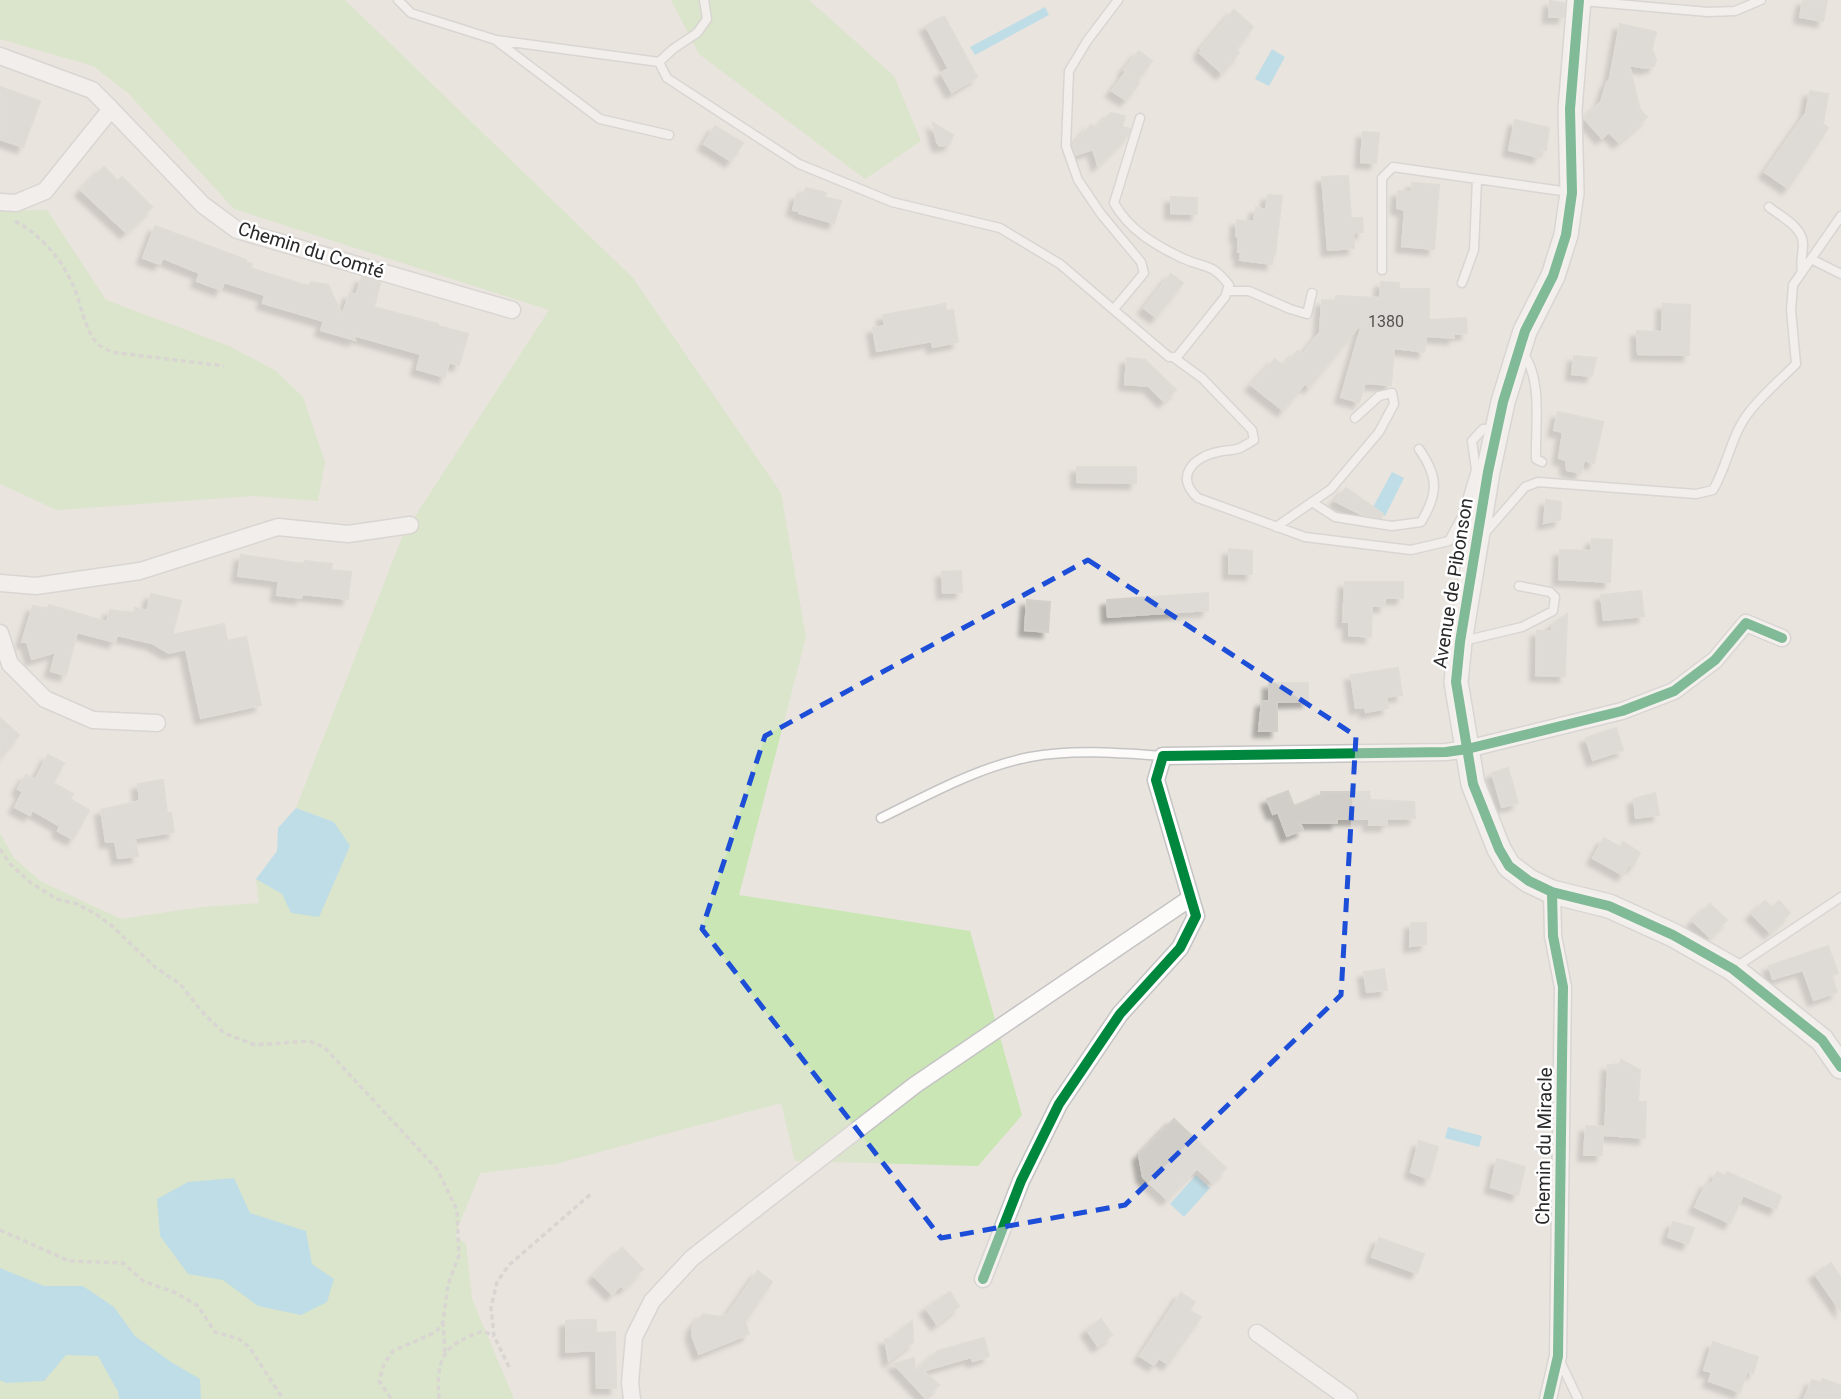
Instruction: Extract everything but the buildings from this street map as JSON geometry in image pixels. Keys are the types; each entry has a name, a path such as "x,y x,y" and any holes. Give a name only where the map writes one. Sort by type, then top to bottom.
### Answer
{"street":[{"name":"Avenue de Pibonson","path":"1580,0 1570,109 1572,192 1566,235 1553,276 1519,348 1498,428 1460,642 1456,682 1473,784 1499,849 1509,866 1529,881 1552,892 1609,906 1673,935 1733,969 1822,1041 1841,1067"},
{"name":"Chemin du Comté","path":"0,56 92,90 203,205 237,230 512,310"},
{"path":"0,202 16,203 45,191 111,109"},
{"path":"0,583 36,586 140,571 278,527 348,534 410,525"},
{"path":"983,1279 1021,1181 1059,1104 1121,1014 1180,948 1196,916 1156,780 1163,756 1446,752 1467,749 1622,711 1674,691 1715,660 1746,623 1782,638"},
{"path":"0,633 10,664 46,699 93,720 157,723"},
{"name":"Chemin du Miracle","path":"1548,1399 1558,1356 1563,987 1553,936 1552,892"},
{"path":"632,1399 630,1383 634,1336 652,1301 692,1258 915,1084 1189,899"},
{"path":"1257,1333 1349,1399"}],"lane":[{"path":"398,0 411,13 496,40 659,62"},
{"path":"659,62 697,33 707,19 704,0"},
{"path":"1114,309 1144,273 1141,262 1101,214 1078,180 1066,146 1069,71 1087,41 1118,0"},
{"path":"1580,0 1708,12 1735,11 1761,0"},
{"path":"496,40 600,120 669,135"},
{"path":"659,62 667,78 799,164 892,202 1000,228 1060,264 1169,357 1173,357 1202,378 1252,430 1254,440 1239,449 1216,452 1196,460 1187,472 1186,482 1198,498 1305,537 1411,550 1449,541 1462,517 1476,470 1472,441 1483,429 1498,428"},
{"path":"1140,118 1114,203 1119,213 1140,235 1184,259 1217,270 1228,285 1225,297 1177,357 1173,357"},
{"path":"1382,270 1382,178 1392,167 1572,192"},
{"path":"1462,283 1474,250 1477,179"},
{"path":"1769,207 1800,232 1803,243 1800,259 1802,272"},
{"path":"1477,542 1525,488 1538,482 1696,494 1713,490 1722,475 1730,448 1749,412 1796,364 1791,310 1793,285 1841,216"},
{"path":"1811,259 1841,274"},
{"path":"1227,291 1249,291 1290,310 1307,314 1312,293"},
{"path":"1519,348 1528,359 1537,401 1536,459 1542,462"},
{"path":"1276,527 1331,489 1379,432 1394,404 1392,393 1379,396 1355,418"},
{"path":"1312,502 1335,517 1392,526 1421,522 1429,508 1434,481 1431,467 1419,449"},
{"path":"1460,642 1522,627 1553,611 1555,597 1550,592 1519,586"},
{"path":"881,818 999,765 1031,757 1104,752 1163,756"},
{"path":"1733,969 1841,897"},
{"path":"1558,1356 1578,1399"}],"path":[{"path":"7,222 14,220 26,227 58,259 72,281 97,344 111,352 224,366"},
{"path":"0,849 10,864 31,883 57,898 96,914 113,927 155,967 180,984 204,1014 224,1033 255,1045 309,1041 324,1047 437,1169 457,1210 459,1255 448,1285 443,1322 445,1354"},
{"path":"509,1367 494,1336 491,1308 497,1282 509,1265 592,1193"},
{"path":"0,1230 69,1261 123,1263 143,1281 198,1306 215,1332 239,1339 250,1348 283,1399"},
{"path":"394,1399 379,1381 384,1364 393,1352 436,1332 443,1322"},
{"path":"439,1399 437,1374 445,1354 457,1340 483,1331 494,1336"}],"highlighted area":[{"path":"1088,560 1356,736 1341,995 1125,1205 941,1238 702,929 765,736"}],"green space":[{"path":"0,0 345,0 633,278 781,493 806,637 739,895 970,931 1022,1115 978,1166 795,1161 781,1103 555,1164 480,1173 455,1235 466,1244 472,1299 514,1399 0,1399 0,833 14,858 42,882 121,919 202,907 259,903 256,879 282,894 334,822 296,808 403,535 549,310 234,209 128,93 93,66 0,39"},
{"path":"671,0 809,0 894,76 921,141 865,179 699,54"},
{"path":"47,210 106,300 229,346 276,371 303,397 325,462 318,501 253,496 57,510 0,484 0,211"}],"water":[{"path":"1045,7 1049,15 975,55 970,47"},
{"path":"1272,49 1285,57 1269,86 1255,79"},
{"path":"1392,472 1404,478 1385,516 1372,509"},
{"path":"296,808 334,822 350,846 319,917 291,913 282,894 256,879 277,851 278,828"},
{"path":"1448,1127 1482,1136 1479,1147 1445,1138"},
{"path":"1196,1175 1210,1188 1184,1217 1170,1204"},
{"path":"234,1178 250,1213 306,1231 312,1264 334,1279 327,1302 301,1315 258,1306 223,1280 188,1274 160,1236 157,1199 188,1182"},
{"path":"0,1268 44,1286 83,1286 114,1307 135,1336 200,1379 201,1399 119,1399 118,1392 98,1356 66,1355 44,1381 6,1383 0,1380"}],"cycle path":[{"path":"1579,0 1570,109 1572,193 1566,235 1553,276 1525,331 1503,402 1488,472 1460,642 1456,682 1473,784 1499,849 1509,866 1529,881 1552,892 1609,906 1673,935 1733,969 1822,1040 1841,1067"},
{"path":"983,1279 1021,1181 1059,1104 1120,1014 1180,948 1196,916 1156,780 1163,756 1446,752 1467,749 1622,711 1674,691 1715,660 1746,623 1782,638"},
{"path":"1548,1399 1558,1356 1563,987 1553,936 1552,892"}]}
